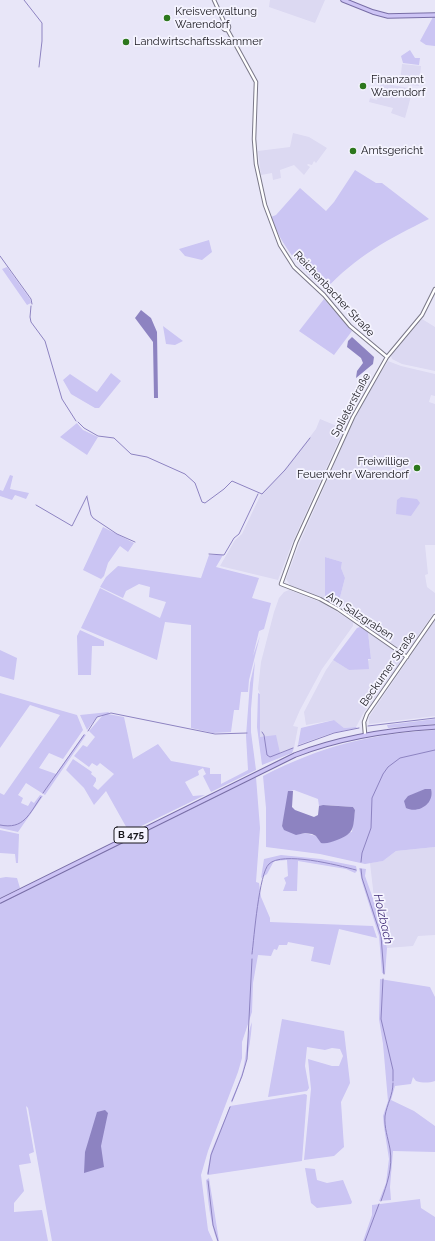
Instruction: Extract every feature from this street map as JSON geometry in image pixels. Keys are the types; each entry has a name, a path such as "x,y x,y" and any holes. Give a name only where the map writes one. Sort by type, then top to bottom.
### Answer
{"main road":[{"path":"343,0 373,12 388,16 435,15"},
{"name":"B 475","path":"0,901 284,760 320,746 365,734 435,727"}],"street":[{"name":"Reichenbacher Straße","path":"214,0 224,24 229,26 227,29 256,82 254,139 256,164 265,205 280,245 294,267 324,295 350,326 387,357"},
{"name":"Splieterstraße","path":"281,584 296,542 339,446 366,393 387,357 422,315 435,290"},
{"name":"Am Salzgraben","path":"281,584 334,606 407,657"},
{"name":"Beckumer Straße","path":"365,734 364,725 367,714 435,616"}],"shaded area":[{"path":"270,0 325,0 315,23 269,7"},
{"path":"433,17 435,17 435,46 426,45 420,41"},
{"path":"410,50 415,58 420,58 419,65 403,63 401,56"},
{"path":"402,64 421,66 419,86 400,84"},
{"path":"381,83 413,89 405,118 391,113 393,108 369,102 370,98 377,100"},
{"path":"293,133 309,137 327,148 316,163 314,161 312,165 307,165 310,167 304,175 294,165 280,170 281,178 273,180 272,173 261,175 258,151 290,147"},
{"path":"355,170 376,183 382,183 429,219 374,249 336,278 325,290 293,257 281,239 271,217 276,215 300,188 326,211 334,202"},
{"path":"209,240 212,252 202,260 185,256 179,249"},
{"path":"7,267 30,299 31,303 27,305 2,269"},
{"path":"324,299 352,331 334,355 299,331"},
{"path":"141,310 151,318 157,332 158,398 154,398 153,342 135,318"},
{"path":"422,319 435,327 435,371 402,364 392,359 391,356"},
{"path":"163,326 183,341 175,345 166,344"},
{"path":"352,337 374,357 373,364 356,378 357,371 363,363 361,358 347,347 348,341"},
{"path":"388,361 401,366 435,374 435,396 431,395 429,402 435,404 435,545 425,545 428,574 425,575 427,587 435,593 435,611 410,647 405,649 400,649 340,607 290,585 286,579 300,542 362,403","holes":["325,557 342,562 341,568 345,578 338,605 325,598"]},
{"path":"111,373 121,381 99,408 95,408 71,394 63,380 70,374 97,392"},
{"path":"320,419 344,429 293,541 278,580 220,566 235,540 242,534 261,494 284,470 316,429"},
{"path":"77,423 83,430 98,437 87,455 60,437"},
{"path":"10,475 13,476 10,489 29,493 26,499 15,495 12,500 0,496 0,490 3,491"},
{"path":"401,497 417,499 420,503 411,516 396,514 397,500"},
{"path":"103,527 134,543 128,552 120,546 108,563 104,576 101,579 83,570"},
{"path":"209,555 223,555 216,567 259,578 252,598 271,603 264,629 259,631 253,656 260,636 249,680 248,692 241,692 239,710 234,710 231,732 213,733 191,728 191,625 165,622 157,660 81,628 100,588 160,618 166,602 149,597 150,587 139,584 126,591 123,598 100,587 106,577 118,566 201,578"},
{"path":"325,557 342,562 341,568 345,578 338,605 325,598"},
{"path":"289,590 323,603 353,622 353,626 322,669 300,710 293,726 298,727 294,748 279,753 260,737 260,694 258,689 261,662 274,612 279,598 284,592"},
{"path":"435,620 435,716 369,724 369,717"},
{"path":"360,627 368,632 371,659 368,659 369,669 349,670 333,660 357,628"},
{"path":"80,630 104,641 104,646 92,646 91,675 78,675 77,636"},
{"path":"368,632 394,650 401,661 364,712 356,727 344,728 334,720 306,725 304,712 326,670 333,660 349,670 371,659"},
{"path":"0,650 17,658 14,680 0,676"},
{"path":"255,661 251,709 251,732 256,770 211,792 203,776 206,774 203,768 198,771 199,775 185,782 193,796 205,795 129,832 106,791 94,805 84,788 66,770 73,759 92,772 91,774 96,778 93,786 98,790 114,774 100,763 97,766 92,763 89,767 74,756 83,745 87,747 95,737 89,731 103,715 97,717 87,730 80,715 109,712 108,714 124,717 133,759 158,744 171,761 210,768 210,774 221,774 221,784 248,770 246,736 250,683"},
{"path":"0,693 77,715 83,730 63,759 49,753 39,768 56,774 84,734 86,735 45,795 26,783 18,795 23,798 21,803 28,806 31,801 34,803 40,795 43,796 18,832 0,828 0,793 4,795 60,715 30,705 0,748"},
{"path":"258,693 260,694 260,737 276,735 280,753 294,748 292,753 262,765 257,727"},
{"path":"435,719 435,724 388,728 387,725"},
{"path":"334,720 344,728 357,728 332,733 298,745 301,728"},
{"path":"435,730 435,847 396,851 383,861 365,864 320,854 266,847 266,808 263,776 305,757 346,743 367,738","holes":["294,790 318,799 319,806 326,805 353,807 355,810 352,832 316,836 305,833 301,834 282,826 291,791"]},
{"path":"256,777 260,828 256,882 259,883 261,897 270,918 270,922 373,926 377,938 339,929 330,965 311,961 314,947 288,942 287,945 279,945 277,950 274,949 271,956 258,955 253,983 252,1012 242,1042 242,1058 208,1151 201,1175 208,1230 213,1241 52,1241 28,1108 26,1106 34,1152 29,1154 31,1163 19,1165 24,1191 14,1203 14,1212 42,1210 48,1241 0,1241 0,903"},
{"path":"425,789 431,789 432,794 428,803 416,810 406,808 404,801 408,796"},
{"path":"288,791 293,791 292,807 295,810 314,817 318,815 319,806 353,807 355,810 352,829 347,835 325,843 321,843 316,836 312,834 305,833 296,835 284,830 282,826"},
{"path":"0,830 19,834 18,863 16,863 15,854 0,853"},
{"path":"435,847 435,935 418,936 413,946 387,948 374,898 370,863 383,861 396,851"},
{"path":"281,855 321,859 356,866 357,871 355,873 346,869 298,861 297,891 283,891 286,883 284,878 288,876 287,860 274,861 267,874 261,878 264,859"},
{"path":"359,868 366,869 365,876 381,921 387,948 385,974 382,973 379,936"},
{"path":"0,878 17,878 20,888 0,898"},
{"path":"380,979 430,987 435,997 435,1081 421,1082 416,1081 413,1077 411,1084 395,1086 391,1100 414,1111 435,1126 435,1152 393,1151 390,1187 391,1200 379,1201 386,1183 389,1159 383,1116 388,1101 383,1044 379,1019"},
{"path":"282,1019 344,1031 350,1083 341,1102 344,1147 334,1156 304,1160 311,1089 308,1059 332,1066 339,1066 343,1056 340,1049 332,1048 325,1050 307,1047 305,1066 309,1088 307,1091 268,1097"},
{"path":"252,1022 250,1044 246,1063 232,1103 231,1101 243,1070 248,1036"},
{"path":"305,1094 307,1095 302,1161 208,1175 207,1173 211,1152 230,1106"},
{"path":"105,1110 108,1113 101,1146 104,1167 84,1173 85,1152 97,1112"},
{"path":"305,1168 315,1169 317,1180 327,1183 343,1180 352,1202 351,1204 317,1208 311,1203"},
{"path":"209,1178 219,1241 217,1241 210,1211 206,1180"},
{"path":"420,1199 421,1208 435,1217 435,1241 363,1241 372,1215 372,1205"}],"waterway":[{"path":"24,0 42,23 42,41 39,67"},
{"path":"0,256 31,299 32,304"},
{"path":"31,306 31,322 45,341 62,399 76,421"},
{"path":"78,422 84,428 98,436 114,438 131,454 147,457 185,474 195,483 202,502 205,503 232,481 262,494 285,470 310,438"},
{"path":"209,554 224,555 234,538 239,534 258,494"},
{"path":"36,505 72,526 87,496"},
{"path":"87,497 93,518 117,534 135,542"},
{"path":"88,731 97,717 111,713 215,734 247,733"},
{"path":"368,726 435,718"},
{"path":"298,746 334,733 359,728"},
{"path":"262,732 264,735 267,755 270,757 293,748"},
{"path":"43,793 84,735"},
{"name":"Holzbach","path":"361,862 362,853 371,828 372,798 383,774 388,767 400,758 435,750"},
{"path":"0,825 8,826 20,823 29,815 41,797"},
{"path":"252,954 262,880 265,870 269,864 276,860 297,859 324,862 356,870"},
{"name":"Holzbach","path":"361,869 362,878 381,936 384,974"},
{"path":"232,1101 247,1059 252,959"},
{"name":"Holzbach","path":"383,979 381,1019 393,1070 393,1081"},
{"name":"Holzbach","path":"381,1201 391,1163 385,1116 393,1083"},
{"path":"208,1174 211,1155 230,1107"},
{"path":"208,1181 213,1225 218,1241"},
{"name":"Holzbach","path":"365,1241 379,1204"}],"place":[{"name":"Kreisverwaltung Warendorf","path":"167,18"},
{"name":"Landwirtschaftsskammer","path":"126,42"},
{"name":"Finanzamt Warendorf","path":"363,86"},
{"name":"Amtsgericht","path":"353,151"},
{"name":"Freiwillige Feuerwehr Warendorf","path":"417,468"}]}
